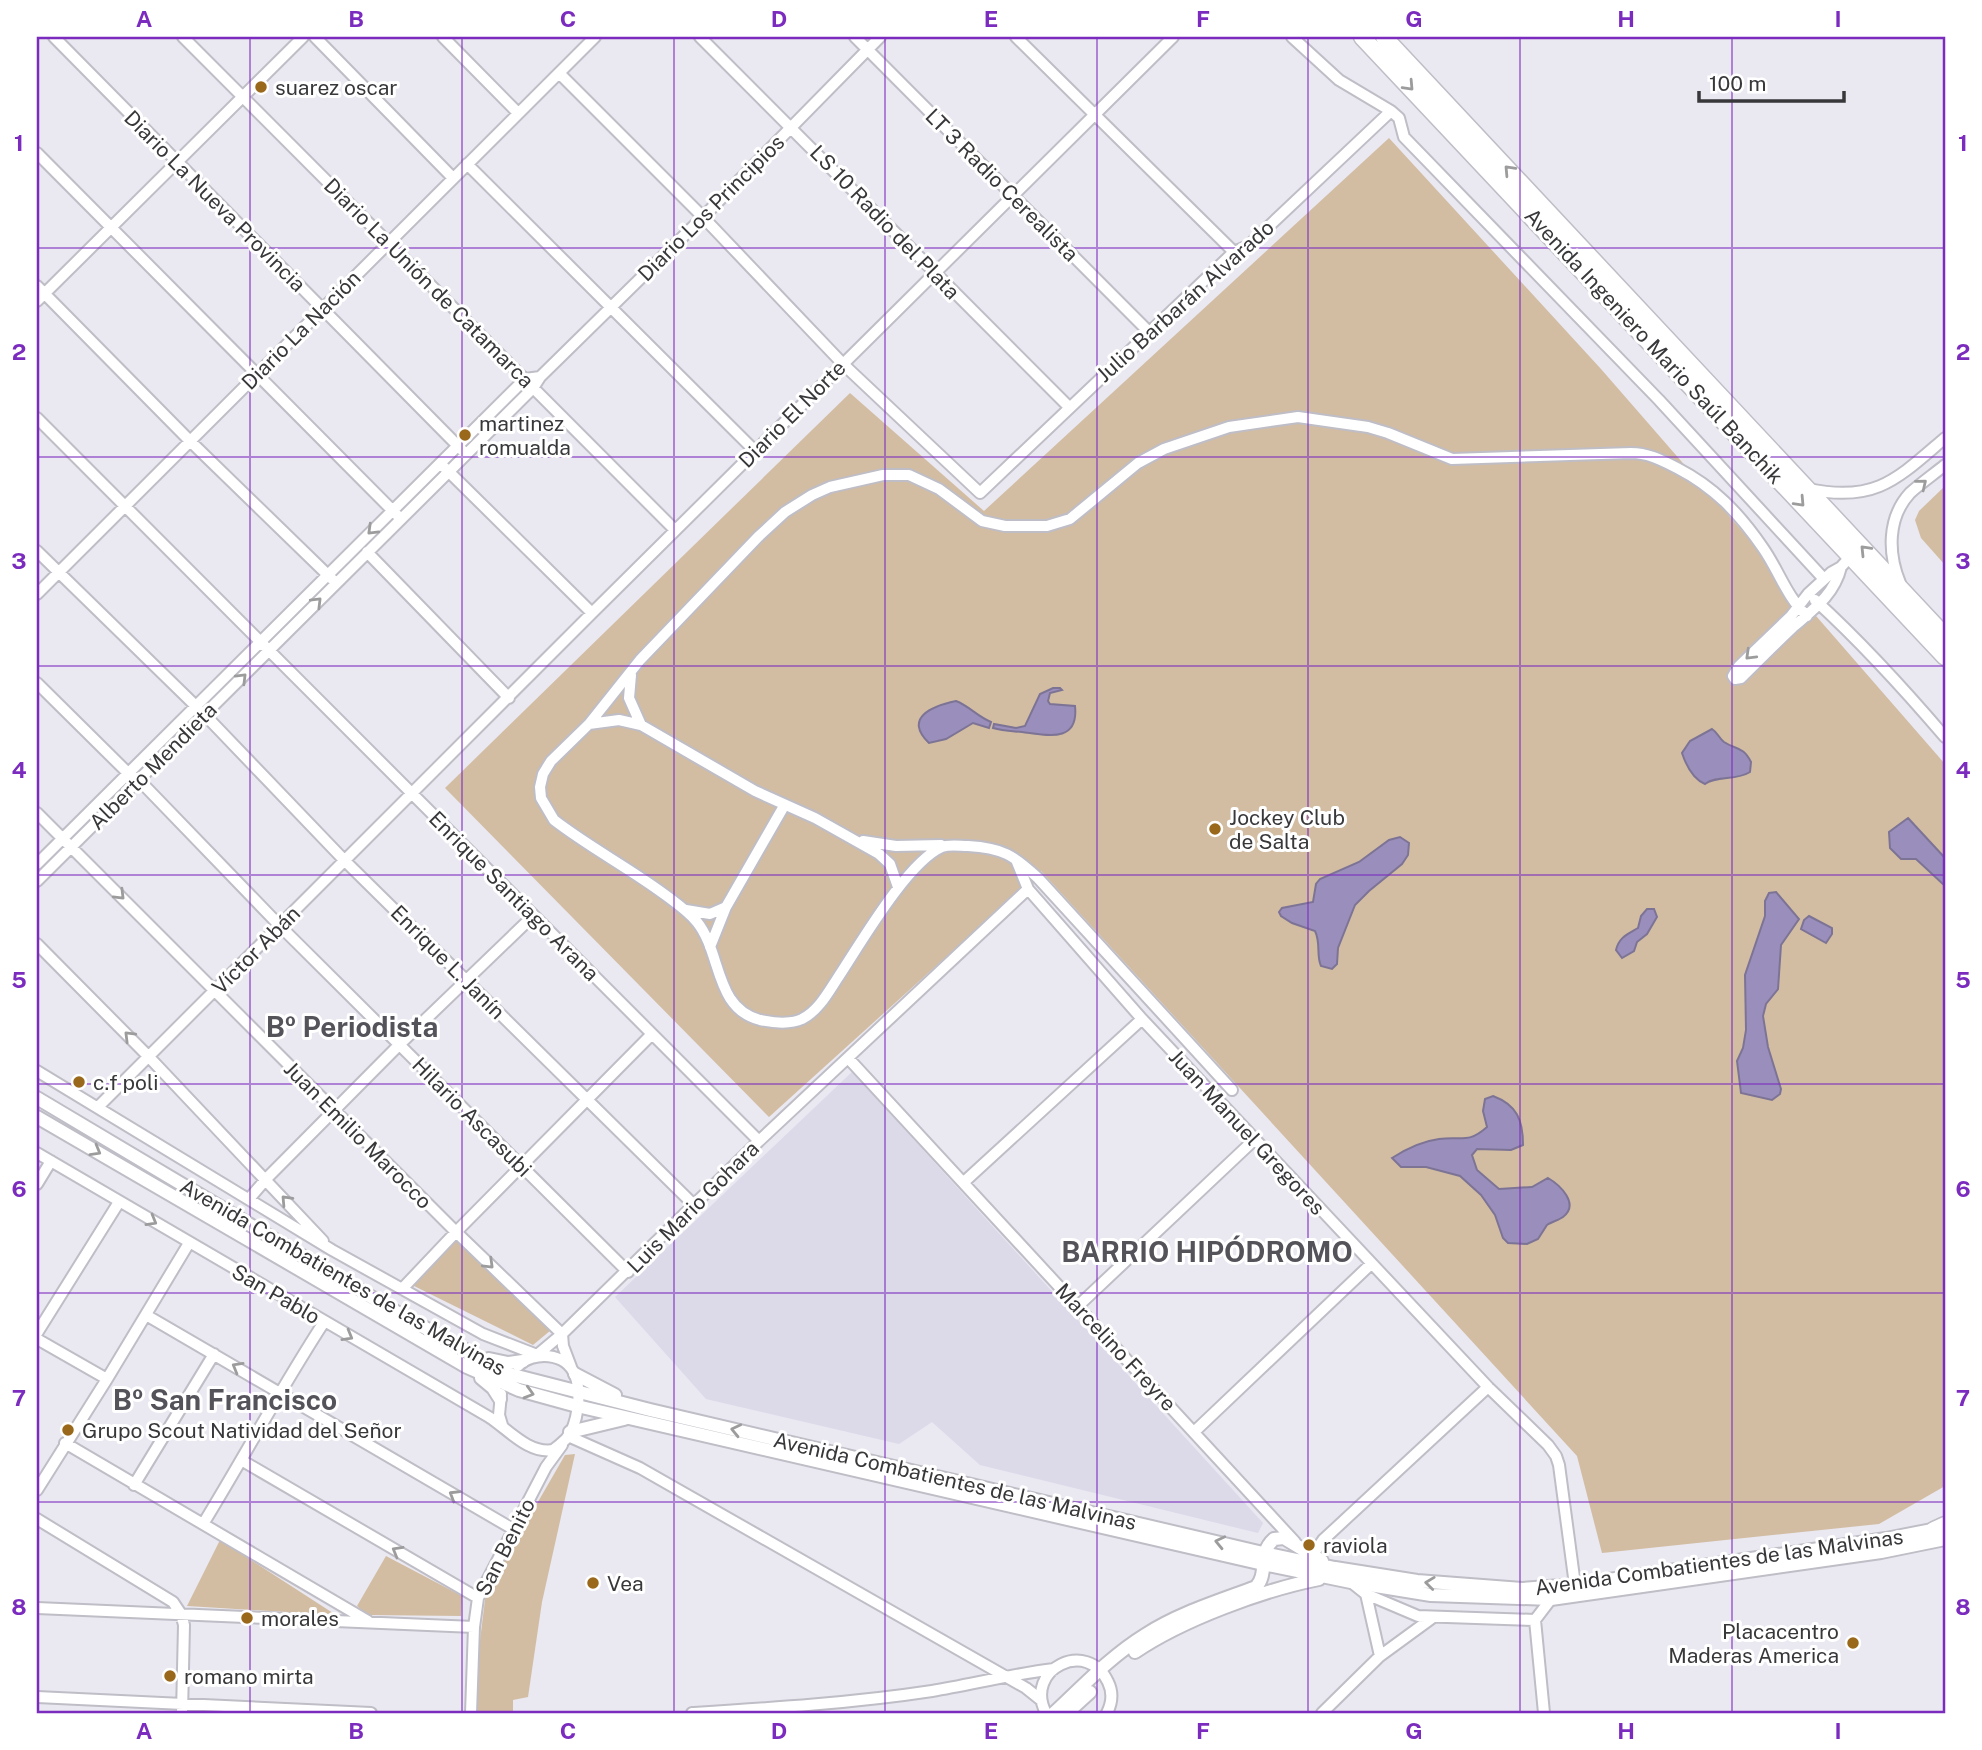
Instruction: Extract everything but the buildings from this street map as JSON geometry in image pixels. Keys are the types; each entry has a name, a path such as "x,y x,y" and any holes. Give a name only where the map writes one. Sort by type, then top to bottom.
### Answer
{"highway":[{"name":"Avenida Ingeniero Mario Saúl Banchik","path":"1362,37 1846,561 1945,657"},
{"name":"Avenida Ingeniero Mario Saúl Banchik","path":"1384,37 1945,636"}],"main road":[{"name":"Avenida Combatientes de las Malvinas","path":"37,1098 468,1353 506,1380 577,1391 1264,1554 1330,1573 1351,1582 1452,1598 1551,1599 1881,1552 1943,1530"},
{"name":"Avenida Combatientes de las Malvinas","path":"37,1117 467,1367 577,1406 1264,1554"},
{"path":"468,1353 497,1362 523,1361"},
{"path":"467,1367 493,1388 500,1399"},
{"path":"573,1372 604,1390 650,1410"},
{"path":"568,1436 604,1422 630,1418"},
{"name":"Avenida Combatientes de las Malvinas","path":"1330,1573 1522,1589 1576,1585 1943,1530"},
{"path":"1067,1713 1117,1655 1157,1628 1256,1587 1261,1582 1264,1554 1273,1539 1279,1538 1298,1546 1330,1573"},
{"path":"1264,1554 1271,1580 1296,1583"},
{"path":"1054,1713 1103,1673 1163,1635 1257,1595 1330,1573"}],"street":[{"name":"Diario La Nueva Provincia","path":"54,37 467,454"},
{"name":"Diario La Unión de Catamarca","path":"183,37 675,530"},
{"path":"303,37 112,226 39,294 336,583"},
{"path":"316,37 453,178"},
{"path":"443,37 518,113"},
{"name":"Diario La Nación","path":"37,594 595,37"},
{"name":"LS 10 Radio del Plata","path":"700,37 1069,407"},
{"name":"LT 3 Radio Cerealista","path":"855,37 1149,332"},
{"name":"Diario Los Principios","path":"444,468 457,445 540,377 703,217 880,37"},
{"path":"1016,37 1234,252"},
{"name":"Diario El Norte","path":"412,792 1173,37"},
{"path":"1292,37 1339,80 1399,118 1405,137 1649,390 1824,579"},
{"path":"559,73 703,217 844,364"},
{"name":"Julio Barbarán Alvarado","path":"844,364 979,493 1234,252 1248,246 1391,111"},
{"path":"37,153 397,515"},
{"path":"467,164 755,451"},
{"name":"Diario Los Principios","path":"258,642 327,574 397,515 444,468 467,454 529,384"},
{"path":"944,845 933,852 898,887 825,997 809,1014 792,1022 759,1020 741,1012 726,991 710,947 696,922 685,910 563,827 548,811 541,797 543,774 551,761 589,724 640,660 778,518 813,495 830,487 883,475 909,475 939,489 982,521 1005,526 1047,526 1070,519 1138,463 1164,449 1229,427 1298,417 1368,427 1452,459 1631,453 1650,455 1701,481 1719,495 1764,548 1787,593 1807,616"},
{"name":"Enrique Santiago Arana","path":"37,418 759,1141"},
{"path":"1806,488 1844,493 1883,486 1945,438"},
{"path":"1903,589 1893,562 1891,542 1899,508 1910,493 1945,465"},
{"path":"444,468 592,613"},
{"name":"Diario Los Principios","path":"269,650 367,552 397,515"},
{"name":"Enrique L. Janín","path":"37,551 205,715 345,861 467,979 586,1101 695,1206"},
{"path":"367,552 509,698"},
{"path":"1846,561 1839,580 1820,605 1741,678 1735,679 1732,676 1734,671 1791,616 1808,594 1846,561"},
{"path":"1808,594 1888,671 1945,737"},
{"name":"Alberto Mendieta","path":"37,864 258,642"},
{"name":"Alberto Mendieta","path":"37,881 269,650"},
{"path":"631,674 629,698 641,725"},
{"name":"Hilario Ascasubi","path":"37,683 128,773 140,781 280,926 628,1272"},
{"path":"589,724 620,720 641,725 784,806 815,818 887,859 898,887"},
{"name":"Víctor Abán","path":"98,1107 412,792"},
{"path":"710,947 726,907 784,806"},
{"name":"Juan Emilio Marocco","path":"37,813 456,1232 562,1334"},
{"path":"854,839 896,846 944,845 999,850 1016,857 1232,1090"},
{"path":"1016,857 1028,889"},
{"name":"Juan Manuel Gregores","path":"1028,889 1142,1019 1254,1140 1488,1387 1548,1445 1559,1465 1576,1585"},
{"name":"Luis Mario Gohara","path":"506,1380 523,1361 537,1355 562,1334 628,1272 759,1141 1028,889"},
{"path":"685,910 710,914 726,907"},
{"path":"250,1199 266,1179 400,1044 533,916"},
{"path":"37,944 148,1056 332,1250"},
{"path":"964,1182 1142,1019"},
{"path":"402,1289 651,1035"},
{"name":"Marcelino Freyre","path":"848,1058 1298,1546"},
{"path":"37,1071 332,1250 484,1334 537,1355 557,1359 573,1372"},
{"path":"1078,1306 1254,1140"},
{"name":"San Pablo","path":"37,1153 540,1450"},
{"path":"37,1184 51,1161"},
{"path":"107,1379 37,1336 120,1202"},
{"path":"37,1490 189,1243"},
{"path":"1194,1432 1371,1264"},
{"path":"146,1315 513,1529"},
{"path":"203,1524 279,1391 324,1322"},
{"path":"546,1467 540,1450 553,1450 568,1436 577,1406 577,1391 562,1334"},
{"path":"134,1485 214,1354"},
{"path":"502,1426 499,1415 500,1399 506,1380"},
{"path":"1312,1556 1324,1541 1488,1387"},
{"path":"568,1436 660,1479 1006,1676 1041,1700"},
{"name":"San Benito","path":"471,1713 474,1627 478,1598 546,1467 568,1436"},
{"path":"65,1443 369,1622"},
{"path":"241,1460 478,1598"},
{"path":"1264,1554 1271,1533 1269,1514"},
{"path":"37,1519 173,1602 184,1625 182,1709"},
{"path":"1351,1582 1366,1594 1418,1616 1535,1620"},
{"path":"1366,1594 1380,1656"},
{"path":"1544,1713 1535,1620 1551,1599"},
{"path":"37,1608 474,1627"},
{"path":"1322,1713 1380,1656 1432,1618"},
{"path":"692,1713 930,1691 1054,1669 1072,1661 1082,1661 1103,1673 1110,1687 1111,1699 1107,1713"},
{"path":"1046,1713 1041,1700 1042,1688 1054,1669"},
{"path":"37,1698 182,1709 371,1713"}],"shaded area":[{"name":"Jockey Club de Salta","path":"1389,138 1601,369 1945,764 1945,1486 1879,1524 1602,1553 1577,1456 1041,871 769,1117 445,788 850,393 984,511"},
{"path":"1945,486 1945,565 1921,538 1915,520 1919,511"},
{"path":"1053,688 1062,690 1050,693 1050,704 1075,706 1072,727 1066,732 1050,735 993,728 994,724 1016,728 1025,726 1040,694"},
{"path":"956,701 991,722 989,728 973,723 946,739 929,743 919,727 920,720 930,710"},
{"path":"1712,729 1724,742 1745,753 1751,762 1750,772 1705,784 1694,775 1682,753 1690,741"},
{"path":"1908,818 1945,858 1945,886 1916,859 1901,859 1890,848 1889,832"},
{"path":"1400,837 1409,843 1408,855 1402,864 1355,905 1338,948 1337,964 1332,969 1321,966 1315,931 1292,923 1279,912 1282,908 1313,902 1316,884 1320,879 1359,862 1389,840"},
{"path":"1776,892 1799,919 1781,945 1778,989 1766,1004 1763,1016 1768,1047 1781,1089 1780,1094 1772,1100 1741,1093 1737,1061 1743,1048 1746,1030 1745,975 1765,916 1765,901 1769,893"},
{"path":"1647,909 1654,909 1657,917 1647,934 1637,942 1634,951 1622,958 1616,950 1619,942 1638,928 1641,916"},
{"path":"1809,916 1832,928 1832,934 1826,943 1801,929 1804,920"},
{"path":"852,1072 1263,1523 1258,1533 980,1465 932,1422 899,1444 706,1399 615,1297"},
{"path":"1493,1096 1508,1104 1517,1114 1522,1128 1523,1145 1511,1150 1477,1149 1472,1155 1477,1170 1499,1189 1532,1187 1548,1178 1563,1190 1569,1201 1568,1212 1547,1225 1538,1239 1527,1244 1508,1243 1503,1238 1495,1215 1481,1195 1460,1176 1426,1167 1401,1167 1392,1158 1427,1142 1475,1136 1487,1127 1483,1111 1485,1099"},
{"path":"456,1232 551,1330 533,1345 412,1285"},
{"path":"575,1454 542,1602 528,1697 513,1700 513,1713 471,1713 486,1592 565,1455"},
{"path":"220,1540 336,1615 187,1606"},
{"path":"386,1556 462,1596 461,1616 367,1615 357,1606"}],"place":[{"name":"suarez oscar","path":"261,87"},
{"name":"martinez romualda","path":"465,435"},
{"name":"Jockey Club de Salta","path":"1215,829"},
{"name":"c.f poli","path":"79,1082"},
{"name":"Grupo Scout Natividad del Señor","path":"68,1430"},
{"name":"raviola","path":"1309,1545"},
{"name":"Vea","path":"593,1583"},
{"name":"morales","path":"247,1618"},
{"name":"Placacentro Maderas America","path":"1853,1643"},
{"name":"romano mirta","path":"170,1676"}],"district":[{"name":"Bº Periodista","path":"352,1026"},
{"name":"BARRIO HIPÓDROMO","path":"1207,1251"},
{"name":"Bº San Francisco","path":"225,1399"}]}
